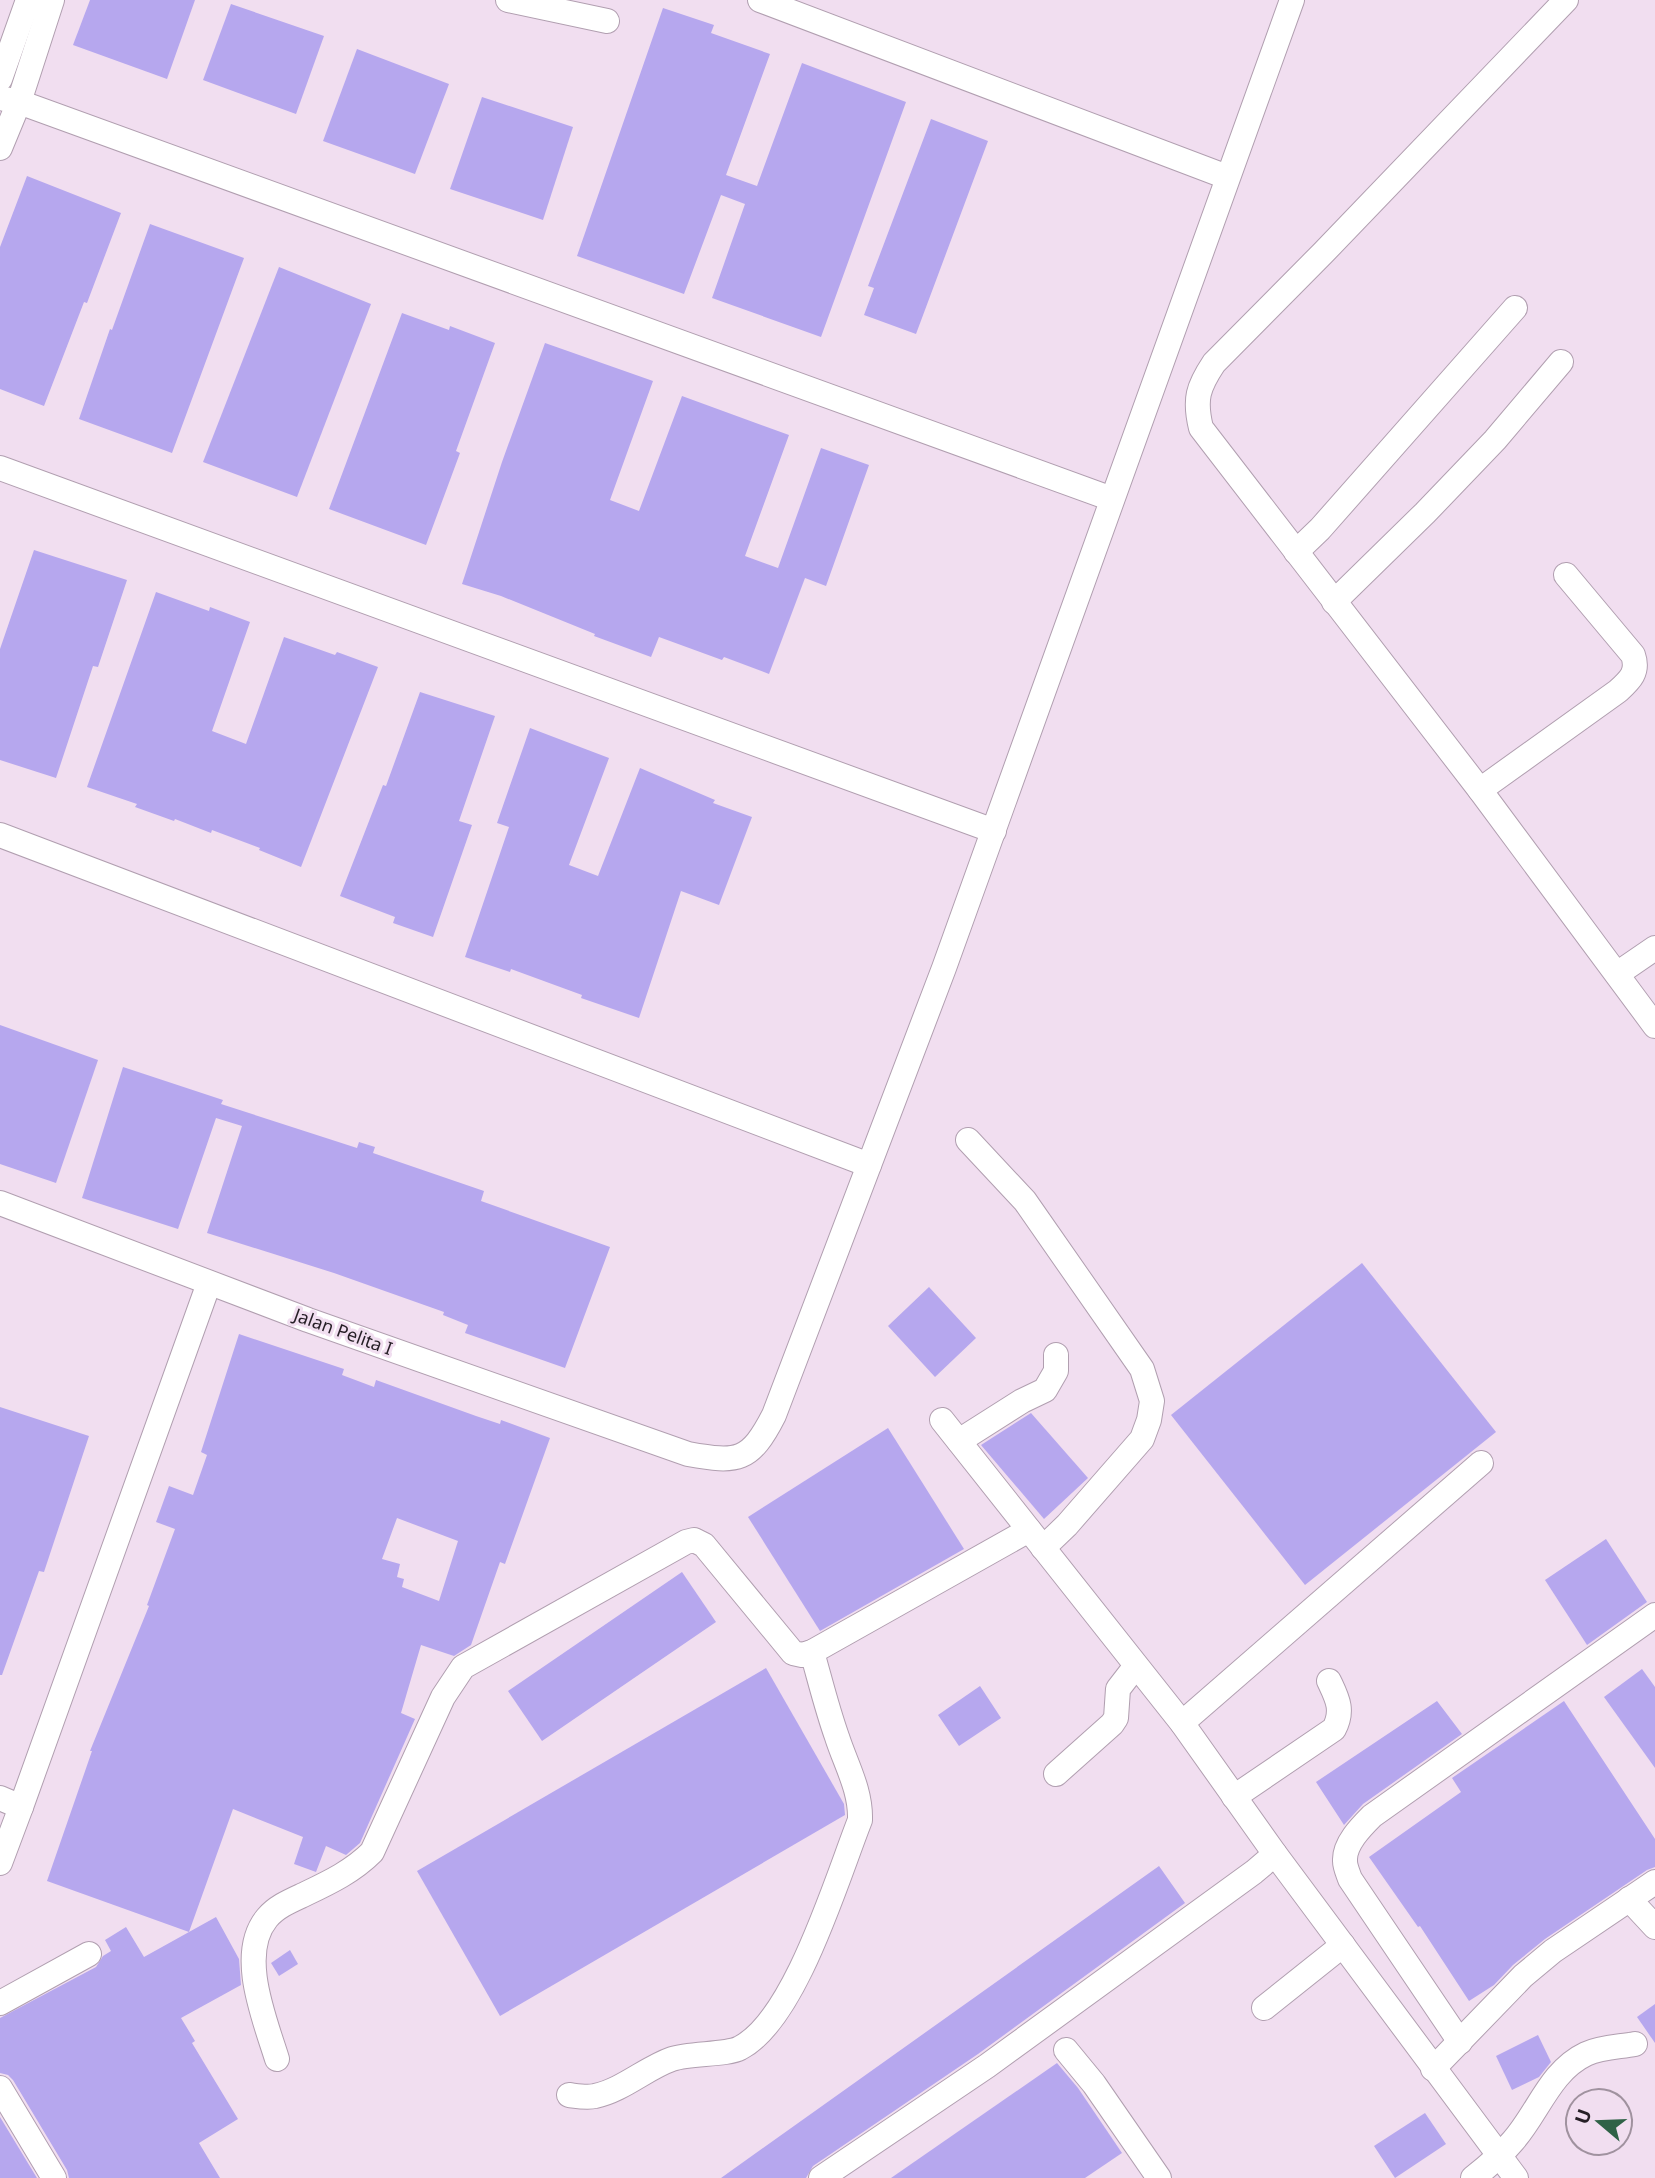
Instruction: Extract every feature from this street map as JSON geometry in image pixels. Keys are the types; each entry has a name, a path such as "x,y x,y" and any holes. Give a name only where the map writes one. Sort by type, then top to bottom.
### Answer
{"street":[{"path":"0,79 28,0"},
{"path":"0,148 9,100 52,0"},
{"path":"508,0 607,21"},
{"path":"760,0 1227,177"},
{"name":"Jalan Pelita I","path":"0,1203 209,1283 688,1454 737,1458 750,1452 761,1440 774,1415 869,1165 993,831 1292,0"},
{"path":"1566,0 1214,363 1202,381 1197,410 1201,428 1480,790 1655,1026"},
{"path":"9,100 1112,499"},
{"path":"1296,552 1320,529 1515,308"},
{"path":"1334,602 1495,440 1561,362"},
{"path":"0,468 993,831"},
{"path":"1480,790 1618,691 1633,676 1636,663 1633,656 1566,575"},
{"path":"0,835 869,1165"},
{"path":"1617,974 1655,948"},
{"path":"276,2059 255,1986 254,1959 261,1928 274,1911 359,1865 372,1852 443,1697 463,1667 686,1542 694,1540 704,1545 793,1653 802,1655 812,1652 1067,1525 1142,1439 1152,1401 1142,1369 1025,1201 968,1140"},
{"path":"0,1863 10,1803 209,1283"},
{"path":"958,1441 1022,1401 1045,1390 1056,1371 1056,1355"},
{"path":"942,1420 1182,1723 1275,1854 1516,2178"},
{"path":"1182,1723 1481,1463"},
{"path":"1460,2042 1350,1879 1344,1860 1349,1846 1358,1829 1372,1816 1655,1615"},
{"path":"569,2095 594,2097 671,2059 738,2049 761,2032 795,1978 815,1941 860,1821 860,1808 851,1769 837,1738 812,1652"},
{"path":"1056,1774 1112,1724 1116,1718 1118,1689 1135,1667"},
{"path":"1234,1797 1328,1735 1334,1728 1340,1711 1339,1700 1329,1681"},
{"path":"821,2178 987,2066 1275,1854"},
{"path":"1433,2069 1523,1976 1553,1951 1655,1882"},
{"path":"1629,1899 1655,1927"},
{"path":"1264,2008 1343,1945"},
{"path":"0,2003 89,1954"},
{"path":"1473,2178 1513,2142 1535,2113 1556,2077 1580,2058 1601,2050 1635,2044"},
{"path":"1066,2050 1094,2084 1158,2178"},
{"path":"0,2088 54,2178"}],"building":[{"path":"90,0 195,0 167,79 73,45"},
{"path":"231,4 324,36 296,114 203,80"},
{"path":"663,8 714,25 711,33 770,54 726,175 757,186 802,63 906,102 821,337 712,298 745,204 721,195 684,294 577,256"},
{"path":"357,49 449,84 415,174 323,141"},
{"path":"482,97 573,127 543,220 450,189"},
{"path":"931,119 988,141 916,334 864,315 874,288 868,286"},
{"path":"27,176 121,213 44,406 0,389 0,247"},
{"path":"150,224 244,258 172,453 79,419"},
{"path":"279,267 371,304 297,497 203,462"},
{"path":"402,313 449,330 450,326 495,343 456,451 460,453 426,545 329,509"},
{"path":"545,343 653,381 610,500 639,511 682,396 789,435 745,556 778,568 821,448 869,465 826,586 805,578 769,674 659,637 651,657 501,596 462,584"},
{"path":"34,550 127,580 98,667 93,666 56,778 0,760 0,649"},
{"path":"156,592 209,611 210,607 250,622 212,731 246,744 284,637 378,667 301,867 212,830 211,833 175,819 174,821 135,807 137,804 87,787"},
{"path":"420,692 495,716 459,821 472,825 433,937 393,923 395,917 340,896 383,785 386,786"},
{"path":"530,728 609,758 569,865 598,876 640,768 715,800 713,803 752,817 719,905 681,891 639,1018 511,969 510,972 465,957 509,827 497,823"},
{"path":"0,1025 98,1060 56,1183 0,1164"},
{"path":"123,1067 223,1100 221,1104 357,1148 359,1142 375,1147 373,1153 484,1191 481,1201 610,1247 565,1368 465,1333 468,1325 443,1315 444,1312 334,1273 207,1233 242,1126 216,1118 178,1229 82,1198"},
{"path":"1362,1263 1496,1432 1305,1585 1171,1415"},
{"path":"929,1287 976,1338 935,1377 888,1326"},
{"path":"239,1334 344,1369 342,1375 374,1387 376,1380 500,1424 501,1420 550,1438 505,1564 500,1562 471,1645 454,1656 421,1645 401,1713 415,1719 360,1843 346,1855 326,1846 316,1872 294,1864 303,1837 233,1809 189,1932 47,1881 90,1751 149,1606 147,1605 175,1529 156,1522 169,1486 193,1495 207,1455 201,1452","holes":["397,1518 458,1541 439,1601 402,1587 404,1579 397,1577 400,1564 382,1559"]},
{"path":"0,1407 89,1436 44,1572 39,1571 2,1675 0,1675"},
{"path":"1031,1413 1088,1478 1044,1519 981,1445"},
{"path":"888,1428 964,1549 820,1631 748,1517"},
{"path":"1606,1539 1647,1602 1587,1645 1545,1580"},
{"path":"682,1572 716,1622 542,1741 508,1691"},
{"path":"766,1668 844,1804 845,1815 500,2016 417,1871"},
{"path":"1642,1669 1655,1687 1655,1768 1604,1697"},
{"path":"980,1686 1001,1718 959,1746 938,1715"},
{"path":"1437,1701 1462,1734 1363,1804 1344,1825 1316,1782"},
{"path":"1564,1701 1655,1839 1655,1867 1545,1939 1513,1965 1494,1985 1469,2001 1420,1926 1418,1927 1369,1857 1461,1792 1452,1778"},
{"path":"1159,1866 1185,1903 978,2054 813,2166 806,2178 721,2178"},
{"path":"216,1917 239,1959 241,1985 181,2018 195,2041 192,2043 238,2119 199,2143 220,2178 69,2178 67,2170 13,2080 0,2073 0,2018 96,1967 103,1956 111,1951 105,1940 126,1927 144,1957"},
{"path":"290,1950 298,1964 279,1976 271,1963"},
{"path":"1655,2004 1655,2043 1637,2017"},
{"path":"1538,2035 1551,2062 1539,2077 1512,2090 1496,2056"},
{"path":"1057,2063 1078,2088 1122,2153 1085,2178 891,2178"},
{"path":"1425,2113 1446,2144 1395,2178 1374,2146"},
{"path":"0,2117 37,2178 0,2178"}]}
